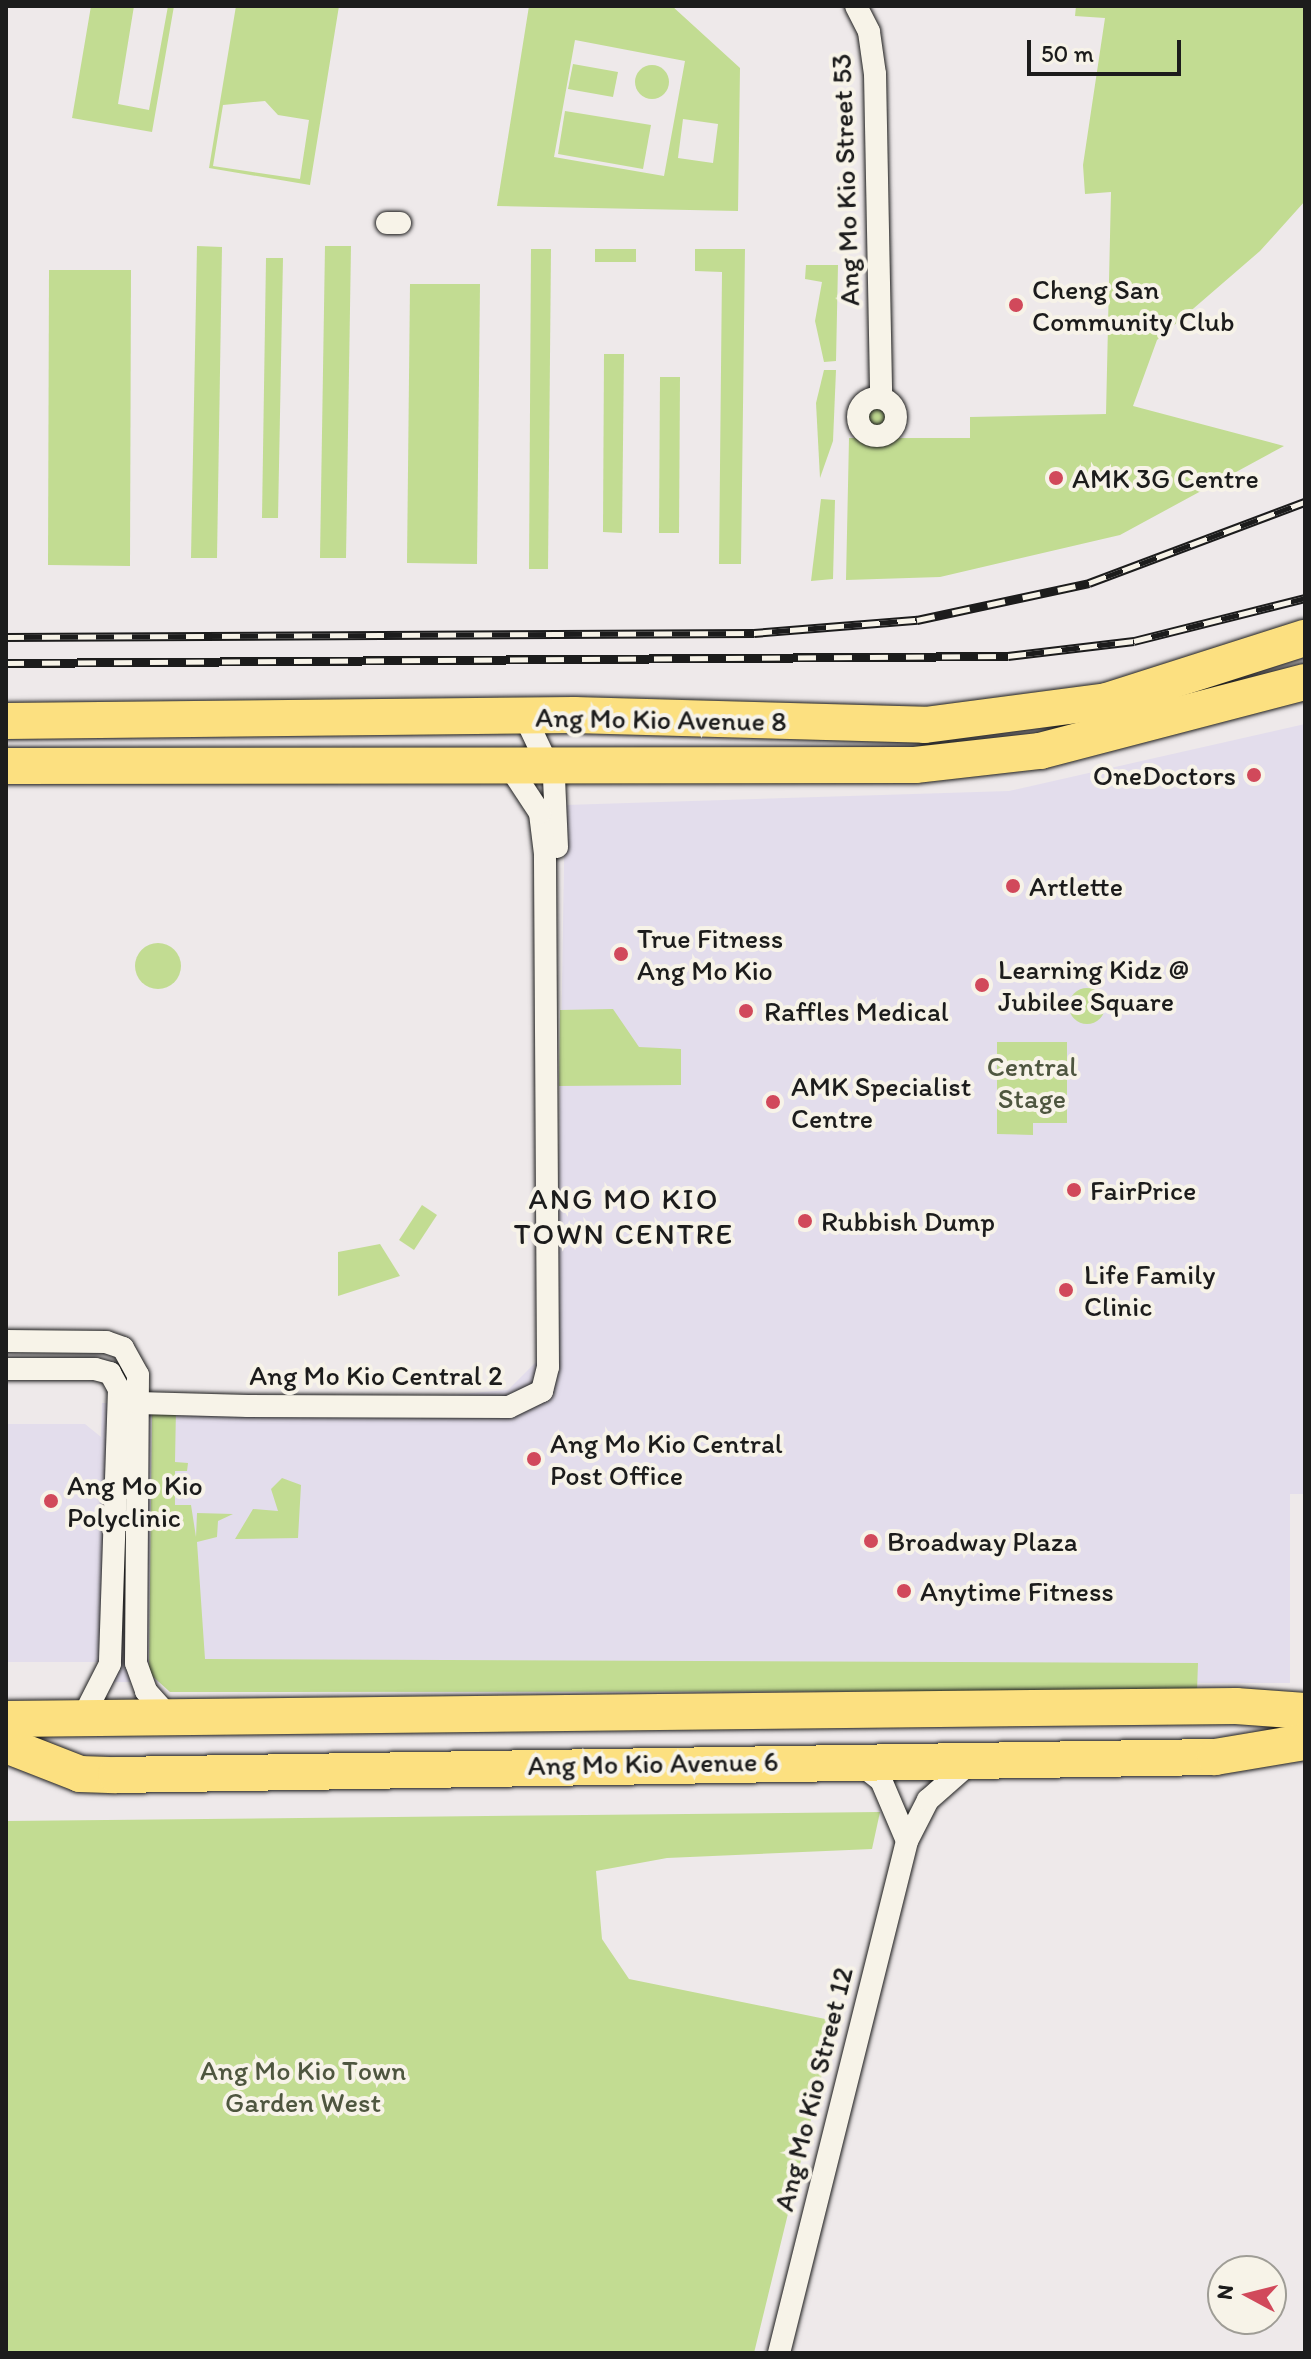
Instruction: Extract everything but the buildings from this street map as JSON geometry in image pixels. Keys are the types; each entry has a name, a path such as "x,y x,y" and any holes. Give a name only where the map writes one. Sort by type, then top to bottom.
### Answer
{"main road":[{"name":"Ang Mo Kio Avenue 8","path":"6,721 524,715 925,725 1107,701 1305,638"},
{"name":"Ang Mo Kio Avenue 8","path":"6,766 507,763 900,765 1026,753 1305,682"},
{"path":"289,719 303,728 307,746 289,765"},
{"name":"Ang Mo Kio Avenue 6","path":"6,1719 1236,1706 1305,1711"},
{"name":"Ang Mo Kio Avenue 6","path":"6,1745 80,1774 854,1759 1215,1757 1305,1742"}],"street":[{"name":"Ang Mo Kio Street 53","path":"856,6 869,32 875,74 879,356 875,399"},
{"name":"Ang Mo Kio Central 2","path":"524,715 550,763 557,946 547,987"},
{"name":"Ang Mo Kio Central 2","path":"138,1403 509,1407 542,1391 548,1367 547,987 543,827 507,763"},
{"path":"6,1341 123,1348 138,1375 136,1663 146,1691 170,1718"},
{"path":"6,1369 95,1369 110,1373 119,1389 138,1403"},
{"path":"82,1719 110,1664 119,1389"},
{"name":"Ang Mo Kio Street 12","path":"779,2353 907,1841 944,1780 979,1758"},
{"path":"854,1759 881,1780 907,1841"}],"shaded area":[{"name":"ANG MO KIO TOWN CENTRE","path":"1305,724 1305,1494 1290,1494 1290,1683 102,1682 101,1662 6,1662 6,1424 85,1424 101,1437 102,1403 352,1403 508,1390 536,1362 558,1224 565,805 1009,791"}],"green space":[{"path":"91,6 134,6 118,104 149,110 168,6 174,6 152,132 72,118"},
{"path":"236,6 339,6 310,185 209,168","holes":["265,101 278,115 309,120 300,179 213,166 223,105"]},
{"path":"529,6 672,6 740,68 738,211 497,206","holes":["575,40 685,61 664,176 554,157","683,119 718,124 713,163 678,158"]},
{"path":"1076,6 1305,6 1305,201 1260,251 1157,340 1133,406 1284,446 1120,535 940,577 846,580 849,438 970,438 970,417 1106,414 1111,192 1085,194 1083,165 1105,18 1075,16"},
{"path":"573,64 618,72 613,97 568,89"},
{"path":"652,65 664,70 669,82 664,94 652,99 640,94 635,82 640,70"},
{"path":"565,111 651,125 643,169 558,154"},
{"path":"197,246 222,247 217,558 191,558"},
{"path":"325,246 351,246 346,558 320,558"},
{"path":"531,249 551,249 548,569 529,569"},
{"path":"595,249 636,249 636,262 595,262"},
{"path":"695,249 745,249 741,564 719,564 722,272 695,271"},
{"path":"266,258 283,258 278,518 262,518"},
{"path":"806,265 838,265 836,361 824,362 815,321 822,282 805,279"},
{"path":"49,270 131,270 130,566 48,565"},
{"path":"410,284 480,284 477,564 407,563"},
{"path":"604,354 624,354 622,533 603,532"},
{"path":"824,370 836,370 833,441 820,478 816,403"},
{"path":"660,377 680,377 679,533 659,533"},
{"path":"877,404 886,408 890,417 886,426 877,430 868,426 864,417 868,408"},
{"path":"821,499 835,500 833,579 811,581"},
{"path":"158,943 174,950 181,966 174,982 158,989 142,982 135,966 142,950"},
{"path":"1087,988 1100,993 1105,1006 1100,1019 1087,1024 1074,1019 1069,1006 1074,993"},
{"path":"613,1009 639,1047 681,1049 681,1085 559,1086 560,1010"},
{"name":"Central Stage","path":"997,1042 1067,1042 1067,1123 1033,1123 1033,1135 997,1134"},
{"path":"422,1205 437,1215 414,1250 399,1240"},
{"path":"380,1244 400,1276 338,1296 338,1252"},
{"path":"176,1408 175,1462 188,1463 187,1471 175,1471 175,1505 191,1505 196,1537 197,1513 233,1514 218,1521 217,1537 197,1542 205,1659 1198,1663 1197,1691 170,1692 149,1673 152,1409"},
{"path":"282,1478 301,1485 298,1538 235,1539 253,1509 278,1511 271,1489"},
{"name":"Ang Mo Kio Town Garden West","path":"880,1812 872,1849 667,1858 596,1871 602,1939 629,1979 835,2021 754,2353 6,2353 6,1821"}],"railway":[{"path":"6,637 754,633 917,620 1089,583 1305,502"},
{"path":"6,663 1008,656 1134,641 1305,598"}],"place":[{"name":"Cheng San Community Club","path":"1016,305"},
{"name":"AMK 3G Centre","path":"1056,478"},
{"name":"OneDoctors","path":"1254,775"},
{"name":"Artlette","path":"1013,886"},
{"name":"True Fitness Ang Mo Kio","path":"621,954"},
{"name":"Learning Kidz @ Jubilee Square","path":"982,985"},
{"name":"Raffles Medical","path":"746,1011"},
{"name":"AMK Specialist Centre","path":"773,1102"},
{"name":"FairPrice","path":"1074,1190"},
{"name":"Rubbish Dump","path":"805,1221"},
{"name":"Life Family Clinic","path":"1066,1290"},
{"name":"Ang Mo Kio Central Post Office","path":"534,1459"},
{"name":"Ang Mo Kio Polyclinic","path":"51,1501"},
{"name":"Broadway Plaza","path":"871,1541"},
{"name":"Anytime Fitness","path":"904,1591"}],"district":[{"name":"ANG MO KIO TOWN CENTRE","path":"624,1216"}]}
